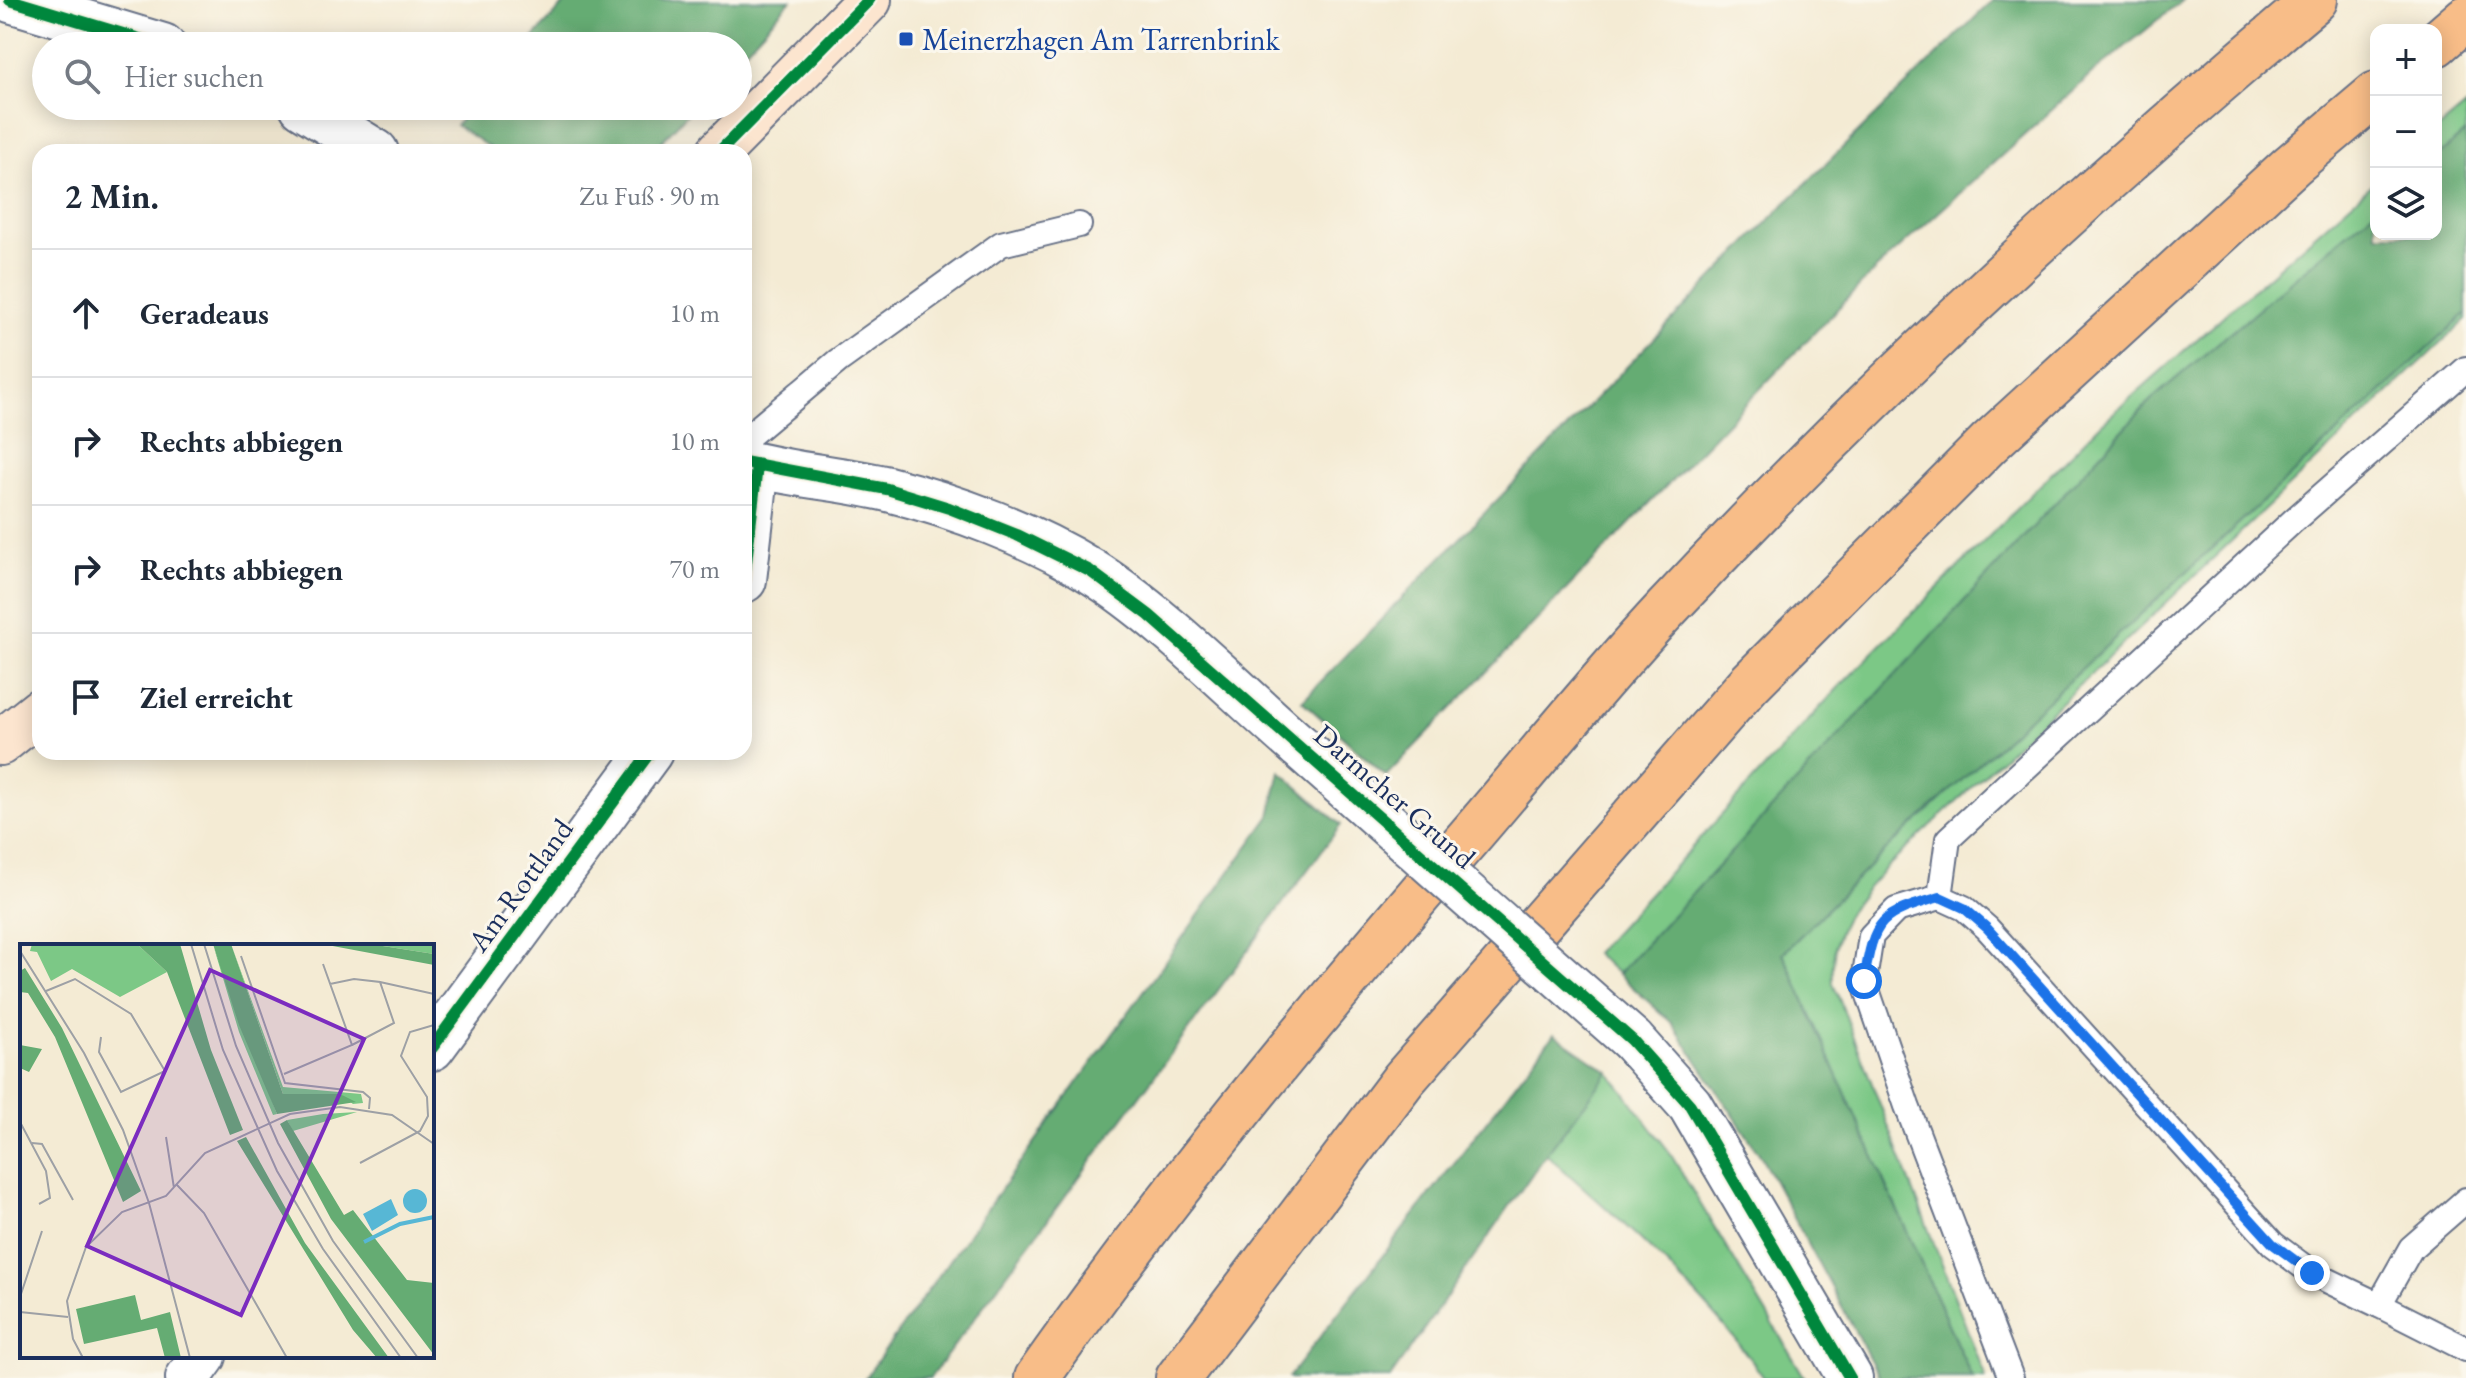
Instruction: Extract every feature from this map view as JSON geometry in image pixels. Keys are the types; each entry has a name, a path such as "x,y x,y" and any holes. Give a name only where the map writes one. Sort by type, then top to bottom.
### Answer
{"highway":[{"path":"1037,1378 1192,1168 1328,1000 1666,610 1912,361 2210,88 2315,0"},
{"path":"2442,39 2466,18"},
{"path":"1178,1378 1404,1079 1749,684 1989,443 2292,165 2374,96"}],"main road":[{"path":"752,119 869,0"},
{"path":"727,144 751,120"},
{"path":"0,743 32,717"}],"street":[{"path":"10,0 116,32"},
{"path":"325,120 363,144"},
{"name":"Darmcher Grund","path":"752,457 887,489 949,508 1017,535 1090,571 1149,615 1632,1040 1690,1105 1850,1378"},
{"name":"Am Rottland","path":"434,1045 644,760"},
{"path":"188,1378 203,1358"}],"lane":[{"path":"752,452 838,361 1001,244 1079,225"},
{"path":"1940,897 1948,839 2293,521 2466,369"},
{"path":"2011,1378 1907,1106 1864,981 1871,936 1896,910 1940,897 1964,908 1987,928 2273,1244 2312,1273 2466,1349"},
{"path":"2379,1305 2411,1248 2466,1200"}],"green space":[{"path":"568,0 791,0 752,43 752,32 539,32"},
{"path":"1993,0 2183,0 2095,71 1875,270 1386,776 1302,701 1779,210"},
{"path":"2466,106 2466,132 2442,153 2442,126"},
{"path":"460,120 681,120 659,144 484,144 456,125"},
{"path":"2466,132 2466,313 1885,851 1783,953 1972,1378 1880,1378 1762,1158 1672,1023 1618,974 2151,400 2370,214 2370,240 2442,240 2442,153"},
{"path":"2370,186 2370,214 2151,400 1618,974 1595,953 1838,688 2101,424"},
{"path":"2466,313 2466,319 1885,869 1852,907 1845,920 1835,947 1833,983 1986,1378 1972,1378 1783,953 1885,851"},
{"path":"1280,771 1341,825 930,1378 865,1378 1270,816"},
{"path":"1554,1034 1609,1072 1546,1154 1390,1378 1288,1378"},
{"path":"1609,1072 1668,1150 1805,1378 1764,1378 1741,1346 1689,1287 1546,1154"}],"cycle path":[{"path":"10,0 116,32"},
{"path":"752,119 869,0"},
{"path":"727,144 751,120"},
{"path":"752,464 887,489 949,508 1017,535 1090,571 1149,615 1632,1040 1690,1105 1850,1378"},
{"path":"752,510 757,466"},
{"path":"434,1045 644,760"}],"place":[{"name":"Meinerzhagen Am Tarrenbrink","path":"906,39"}],"route":[{"path":"1864,981 1871,936 1896,910 1940,897 1964,908 1987,928 2273,1244 2312,1273"}]}
